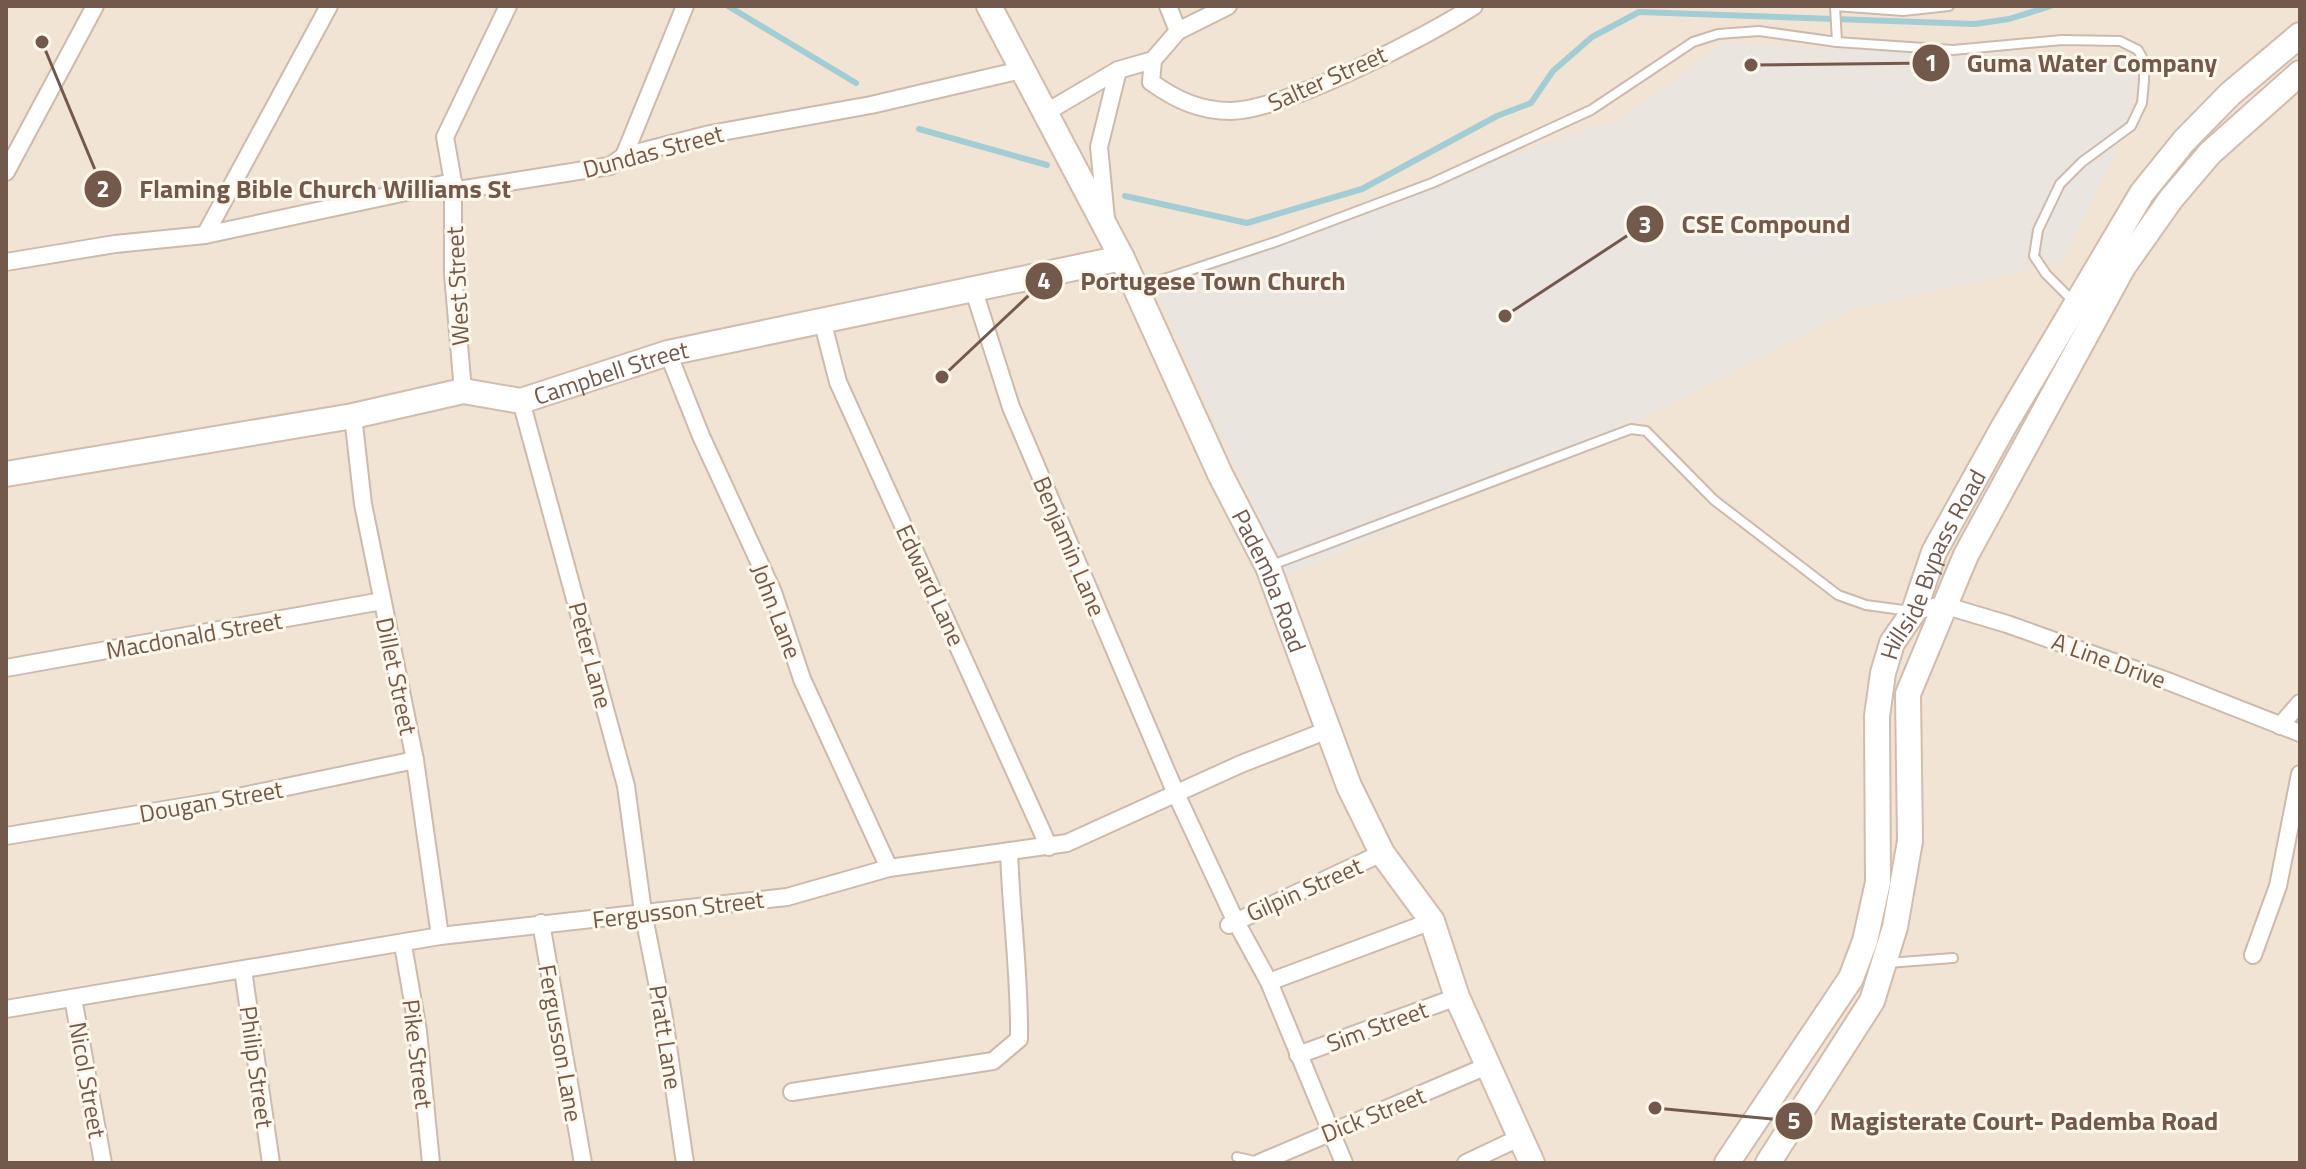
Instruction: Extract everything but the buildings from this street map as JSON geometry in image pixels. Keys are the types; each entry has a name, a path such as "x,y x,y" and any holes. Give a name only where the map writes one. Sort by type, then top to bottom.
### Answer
{"main road":[{"name":"Pademba Road","path":"989,6 1108,237 1122,258 1133,289 1268,567 1349,786 1382,853 1432,921 1457,997 1532,1163"},
{"name":"Hillside Bypass Road","path":"1727,1163 1851,978 1865,941 1878,882 1877,716 1883,673 1892,643 1914,611 1934,552 2142,193 2184,141 2230,94 2300,35"},
{"name":"Hillside Bypass Road","path":"1768,1163 1872,1001 1895,927 1910,841 1908,694 1943,605 2123,267 2171,199 2210,153 2300,73"},
{"name":"Campbell Street","path":"6,474 353,416 463,391 521,401 668,353 1122,258"}],"street":[{"path":"6,172 95,6"},
{"path":"205,235 329,6"},
{"name":"West Street","path":"463,391 453,274 453,182 444,149 445,137 508,6"},
{"path":"624,156 685,6"},
{"path":"1168,6 1178,31"},
{"path":"1045,113 1118,70 1153,60 1178,31 1228,6"},
{"name":"Salter Street","path":"1153,60 1151,82 1174,99 1201,108 1259,108 1349,72 1474,6"},
{"name":"Dundas Street","path":"6,262 115,244 205,235 453,182 458,190 610,166 624,156 710,134 871,105 1021,70"},
{"path":"1108,237 1099,147 1118,70"},
{"name":"Benjamin Lane","path":"974,291 1011,407 1231,924 1269,982 1344,1163"},
{"name":"Edward Lane","path":"822,320 838,382 1049,847"},
{"name":"John Lane","path":"668,353 701,436 773,592 802,679 889,868"},
{"name":"Peter Lane","path":"521,401 626,786 643,912"},
{"name":"Dillet Street","path":"353,416 363,504 415,760 440,936"},
{"name":"Macdonald Street","path":"6,668 382,601"},
{"path":"1914,611 1943,605"},
{"name":"A Line Drive","path":"1943,605 2170,682 2300,733"},
{"path":"2280,726 2300,703"},
{"name":"Fergusson Street","path":"6,1009 403,945 440,936 787,897 889,868 1049,847 1067,843 1177,796 1241,764 1328,730"},
{"name":"Dougan Street","path":"6,836 224,800 415,760"},
{"path":"2253,955 2278,886 2300,774"},
{"path":"792,1092 993,1061 1019,1039 1019,959 1011,903 1009,851"},
{"name":"Gilpin Street","path":"1231,924 1382,853"},
{"name":"Pratt Lane","path":"643,912 663,1012 685,1163"},
{"path":"1269,982 1432,921"},
{"name":"Fergusson Lane","path":"541,923 583,1163"},
{"name":"Pike Street","path":"403,945 418,1031 431,1163"},
{"name":"Philip Street","path":"243,970 271,1163"},
{"name":"Sim Street","path":"1298,1055 1457,997"},
{"name":"Nicol Street","path":"73,998 103,1163"},
{"name":"Dick Street","path":"1260,1163 1330,1130 1487,1066"},
{"path":"1466,1163 1521,1137"}],"lane":[{"path":"1837,42 1835,6 1903,11 1949,6"},
{"path":"1133,289 1278,241 1432,183 1591,110 1693,42 1718,34 1759,31 1837,42 1953,50 2062,40 2120,41 2138,50 2144,61 2142,103 2131,126 2082,162 2060,184 2038,230 2034,256 2046,274 2076,304"},
{"path":"1268,567 1631,429 1646,431 1714,500 1838,595 1866,605 1914,611"},
{"path":"1883,963 1953,958"},
{"path":"1237,1157 1260,1163"}],"shaded area":[{"path":"6,6 2300,6 2300,1163 6,1163"},
{"path":"1724,43 1924,53 2148,57 2115,155 2062,263 1853,309 1673,404 1286,577 1157,292 1445,178 1620,119"}],"waterway":[{"path":"728,6 856,83"},
{"path":"1125,196 1247,223 1362,189 1497,116 1531,103 1553,71 1592,37 1639,12 1975,24 2009,19 2051,6"},
{"path":"919,129 1047,165"}],"place":[{"name":"Flaming Bible Church Williams St","path":"42,42"},
{"name":"Guma Water Company","path":"1751,65"},
{"name":"CSE Compound","path":"1505,316"},
{"name":"Portugese Town Church","path":"942,377"},
{"name":"Magisterate Court- Pademba Road","path":"1655,1108"}]}
